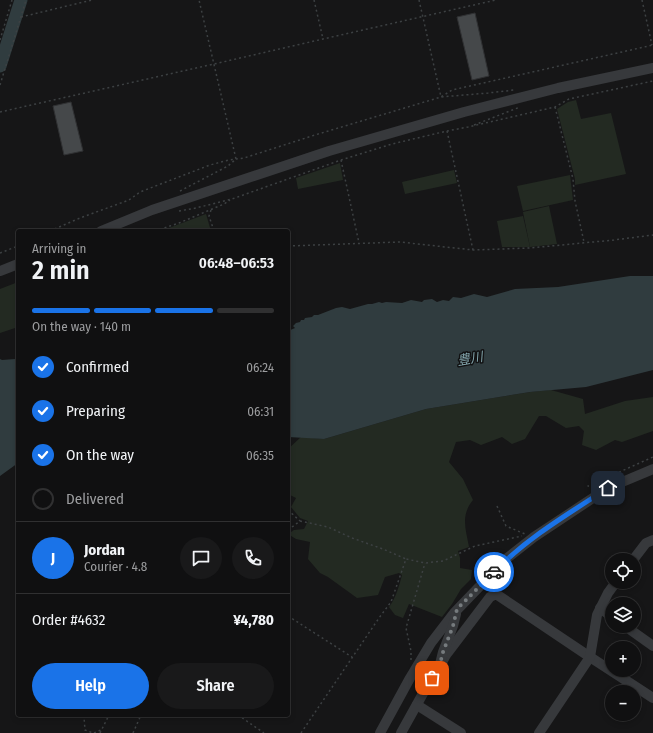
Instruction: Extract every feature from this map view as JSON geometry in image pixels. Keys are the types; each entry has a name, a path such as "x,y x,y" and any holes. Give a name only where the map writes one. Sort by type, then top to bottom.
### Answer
{"street":[{"path":"106,229 152,210 329,150 464,112 558,88 653,68"},
{"path":"0,271 16,265"},
{"path":"380,733 431,643 457,609 506,559 532,536 608,488 653,469"},
{"path":"638,553 646,543 653,540"},
{"path":"539,733 590,657 597,615 611,589"},
{"path":"401,733 446,655 490,597 496,594 653,698"},
{"path":"600,608 605,611"},
{"path":"439,668 457,609"},
{"path":"635,633 653,646"},
{"path":"417,705 461,733"}],"path":[{"path":"0,40 12,0"},
{"path":"0,85 26,0"},
{"path":"21,17 92,0"},
{"path":"199,0 236,158"},
{"path":"314,0 323,39"},
{"path":"420,0 441,96"},
{"path":"0,112 496,0"},
{"path":"55,229 129,200 140,192 210,165 236,158 244,158 441,96 452,90 653,45 642,0"},
{"path":"196,208 232,199 341,160 392,144 555,108 569,99 653,81"},
{"path":"441,96 488,93 518,89"},
{"path":"468,127 523,106"},
{"path":"555,108 573,179 575,201 584,243"},
{"path":"447,131 473,250"},
{"path":"174,194 228,166 236,158"},
{"path":"341,160 360,244"},
{"path":"161,229 211,210 232,199"},
{"path":"211,210 209,216 213,229"},
{"path":"290,246 400,242 473,250 530,248 653,235"},
{"path":"0,253 16,247"},
{"path":"608,488 588,486 653,457"},
{"path":"497,506 506,526 532,536"},
{"path":"290,512 300,522 328,527 406,559 425,563 444,561 475,546 520,535 532,536"},
{"path":"290,529 300,522"},
{"path":"301,733 390,602 406,559"},
{"path":"410,664 411,651 406,628 425,563"},
{"path":"290,617 352,657"},
{"path":"83,733 85,730 84,717"},
{"path":"100,733 108,717"},
{"path":"133,733 140,717"},
{"path":"241,717 264,733"},
{"path":"85,730 94,733 101,730"}],"shaded area":[{"path":"576,100 581,119 611,113 626,174 575,185 575,179 557,109 568,102"},
{"path":"340,163 343,180 298,189 296,178"},
{"path":"454,170 457,183 405,194 402,182"},
{"path":"570,175 573,200 523,211 517,186"},
{"path":"549,206 557,244 530,247 523,212"},
{"path":"206,214 210,229 166,229"},
{"path":"523,216 530,247 502,247 497,221"},
{"path":"16,283 16,328 0,333 0,289"},
{"path":"551,390 583,399 585,414 625,401 653,397 653,431 622,442 615,440 596,450 582,445 584,431 579,426 566,428 546,416 539,416 525,439 512,444 502,437 481,445 470,440 456,442 449,462 463,479 473,500 466,512 465,517 469,547 458,551 460,568 472,570 471,579 461,589 442,617 409,604 403,618 395,615 389,607 400,583 402,575 399,573 385,577 378,595 357,598 320,573 308,559 310,542 296,539 290,535 290,533 294,530 304,529 308,521 300,518 291,507 296,498 290,495 290,447 301,437 324,439 426,409"}],"water":[{"name":"豊川","path":"630,276 653,276 653,370 586,387 530,392 426,409 324,439 290,437 290,330 295,328 293,326 301,320 336,308 342,307 350,309 379,302 402,303 411,300 422,302 424,300 432,299 437,302 443,300 449,301 453,297 461,298 474,294 487,297 515,289 558,287"},
{"path":"16,358 16,464 0,476 0,359"}],"building":[{"path":"475,13 489,76 472,80 457,17"},
{"path":"71,102 83,151 64,155 53,106"}],"waterway":[{"path":"0,66 21,0"}],"way so far":[{"path":"432,678 439,668 457,609 494,572"}],"route":[{"path":"494,572 506,559 534,537 608,488"}]}
